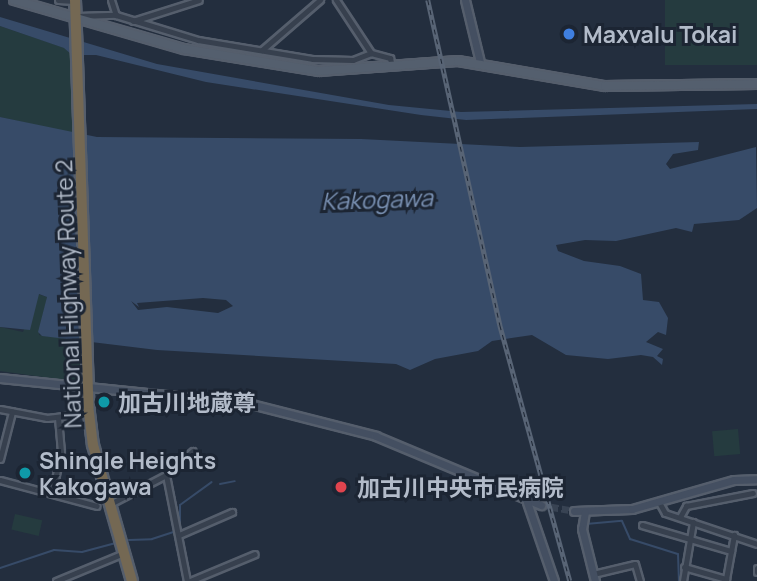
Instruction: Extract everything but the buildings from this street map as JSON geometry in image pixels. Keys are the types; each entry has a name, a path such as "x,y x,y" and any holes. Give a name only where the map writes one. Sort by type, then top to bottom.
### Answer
{"highway":[{"name":"National Highway Route 2","path":"76,0 89,413 110,505 132,581"}],"main road":[{"path":"14,0 78,21 184,49 319,71 480,62 606,86 757,84"}],"street":[{"path":"58,0 76,0"},
{"path":"111,0 116,15"},
{"path":"133,22 199,0"},
{"path":"304,0 306,8"},
{"path":"262,50 306,8 320,0"},
{"path":"336,0 371,53"},
{"path":"465,0 480,62"},
{"path":"78,21 116,15 198,40 262,50 337,60 371,53 390,58 392,67"},
{"path":"0,377 201,395 247,403 397,444 527,502 541,505"},
{"path":"0,408 58,418 89,413"},
{"path":"0,459 12,412"},
{"path":"52,493 61,452 58,418"},
{"path":"110,505 166,475 194,451"},
{"path":"166,475 188,581 203,579 255,554"},
{"path":"574,510 585,512 660,504 734,480 757,479"},
{"path":"0,480 97,506"},
{"path":"680,517 686,506 754,493"},
{"path":"527,502 554,581"},
{"path":"660,504 665,513 757,544"},
{"path":"178,532 232,512"},
{"path":"585,512 582,529 594,577 635,564 640,581"},
{"path":"683,581 693,522"},
{"path":"642,525 731,551"},
{"path":"684,567 726,579 734,535"},
{"path":"56,581 124,553"}],"green space":[{"path":"665,0 757,0 757,65 665,65"},
{"path":"0,26 65,48 72,55 75,134 0,117"},
{"path":"38,294 47,297 39,335 85,341 86,383 0,371 0,327 23,332"},
{"path":"738,429 740,454 714,456 712,431"},
{"path":"15,514 42,520 39,536 11,530"}],"water":[{"path":"0,17 157,64 389,105 461,112 757,104 757,109 466,120 421,115 206,82 96,55 72,55 64,48 0,26"},
{"name":"Kakogawa","path":"0,117 97,137 361,139 520,147 699,142 698,150 673,154 666,164 670,169 756,147 757,208 739,220 694,224 692,232 676,228 616,241 585,240 556,245 558,251 584,261 620,266 641,274 643,300 659,302 668,318 666,335 658,332 646,342 663,349 657,356 663,359 662,365 653,357 641,355 608,359 566,355 532,335 492,341 478,351 435,359 410,370 396,364 157,350 42,336 38,332 47,297 39,294 30,330 0,327","holes":["203,298 226,300 233,306 218,313 167,307 138,310 131,301 139,307 137,303"]}],"waterway":[{"path":"220,484 235,481"},
{"path":"129,540 152,539 180,530 180,505 212,482"},
{"path":"586,524 622,521 630,539 678,554 679,581"},
{"path":"0,568 54,550 82,552 115,543"}],"tunnel":[{"path":"541,505 574,511"}],"railway":[{"path":"428,0 500,325 570,581"}],"place":[{"name":"Maxvalu Tokai","path":"569,34"},
{"name":"加古川地蔵尊","path":"104,402"},
{"name":"Shingle Heights Kakogawa","path":"25,473"},
{"name":"加古川中央市民病院","path":"341,487"}]}
